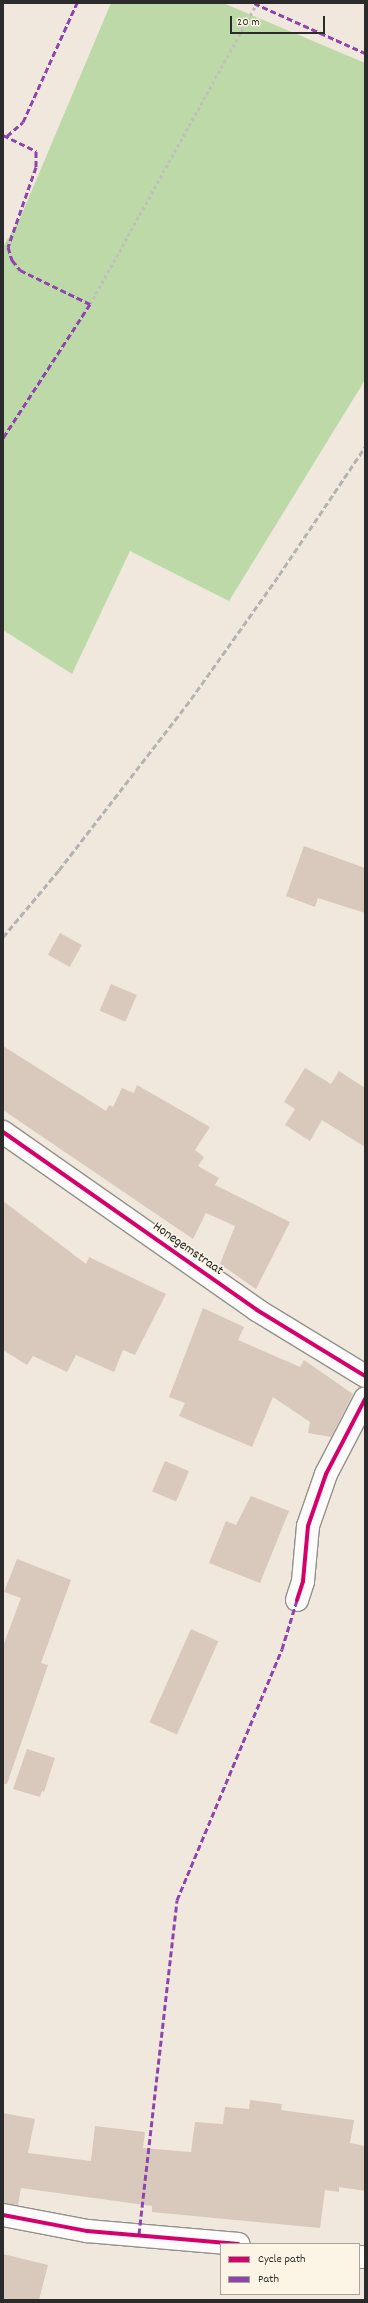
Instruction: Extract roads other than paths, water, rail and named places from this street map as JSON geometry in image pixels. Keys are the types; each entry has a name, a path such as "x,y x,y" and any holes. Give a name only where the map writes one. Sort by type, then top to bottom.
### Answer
{"street":[{"name":"Honegemstraat","path":"3,1132 257,1310 365,1376"},
{"path":"297,1600 303,1581 308,1526 326,1474 365,1399"},
{"path":"3,2216 87,2231 139,2234 228,2243"}],"railway":[{"path":"3,937 59,870 191,699 279,575 365,447"}]}
